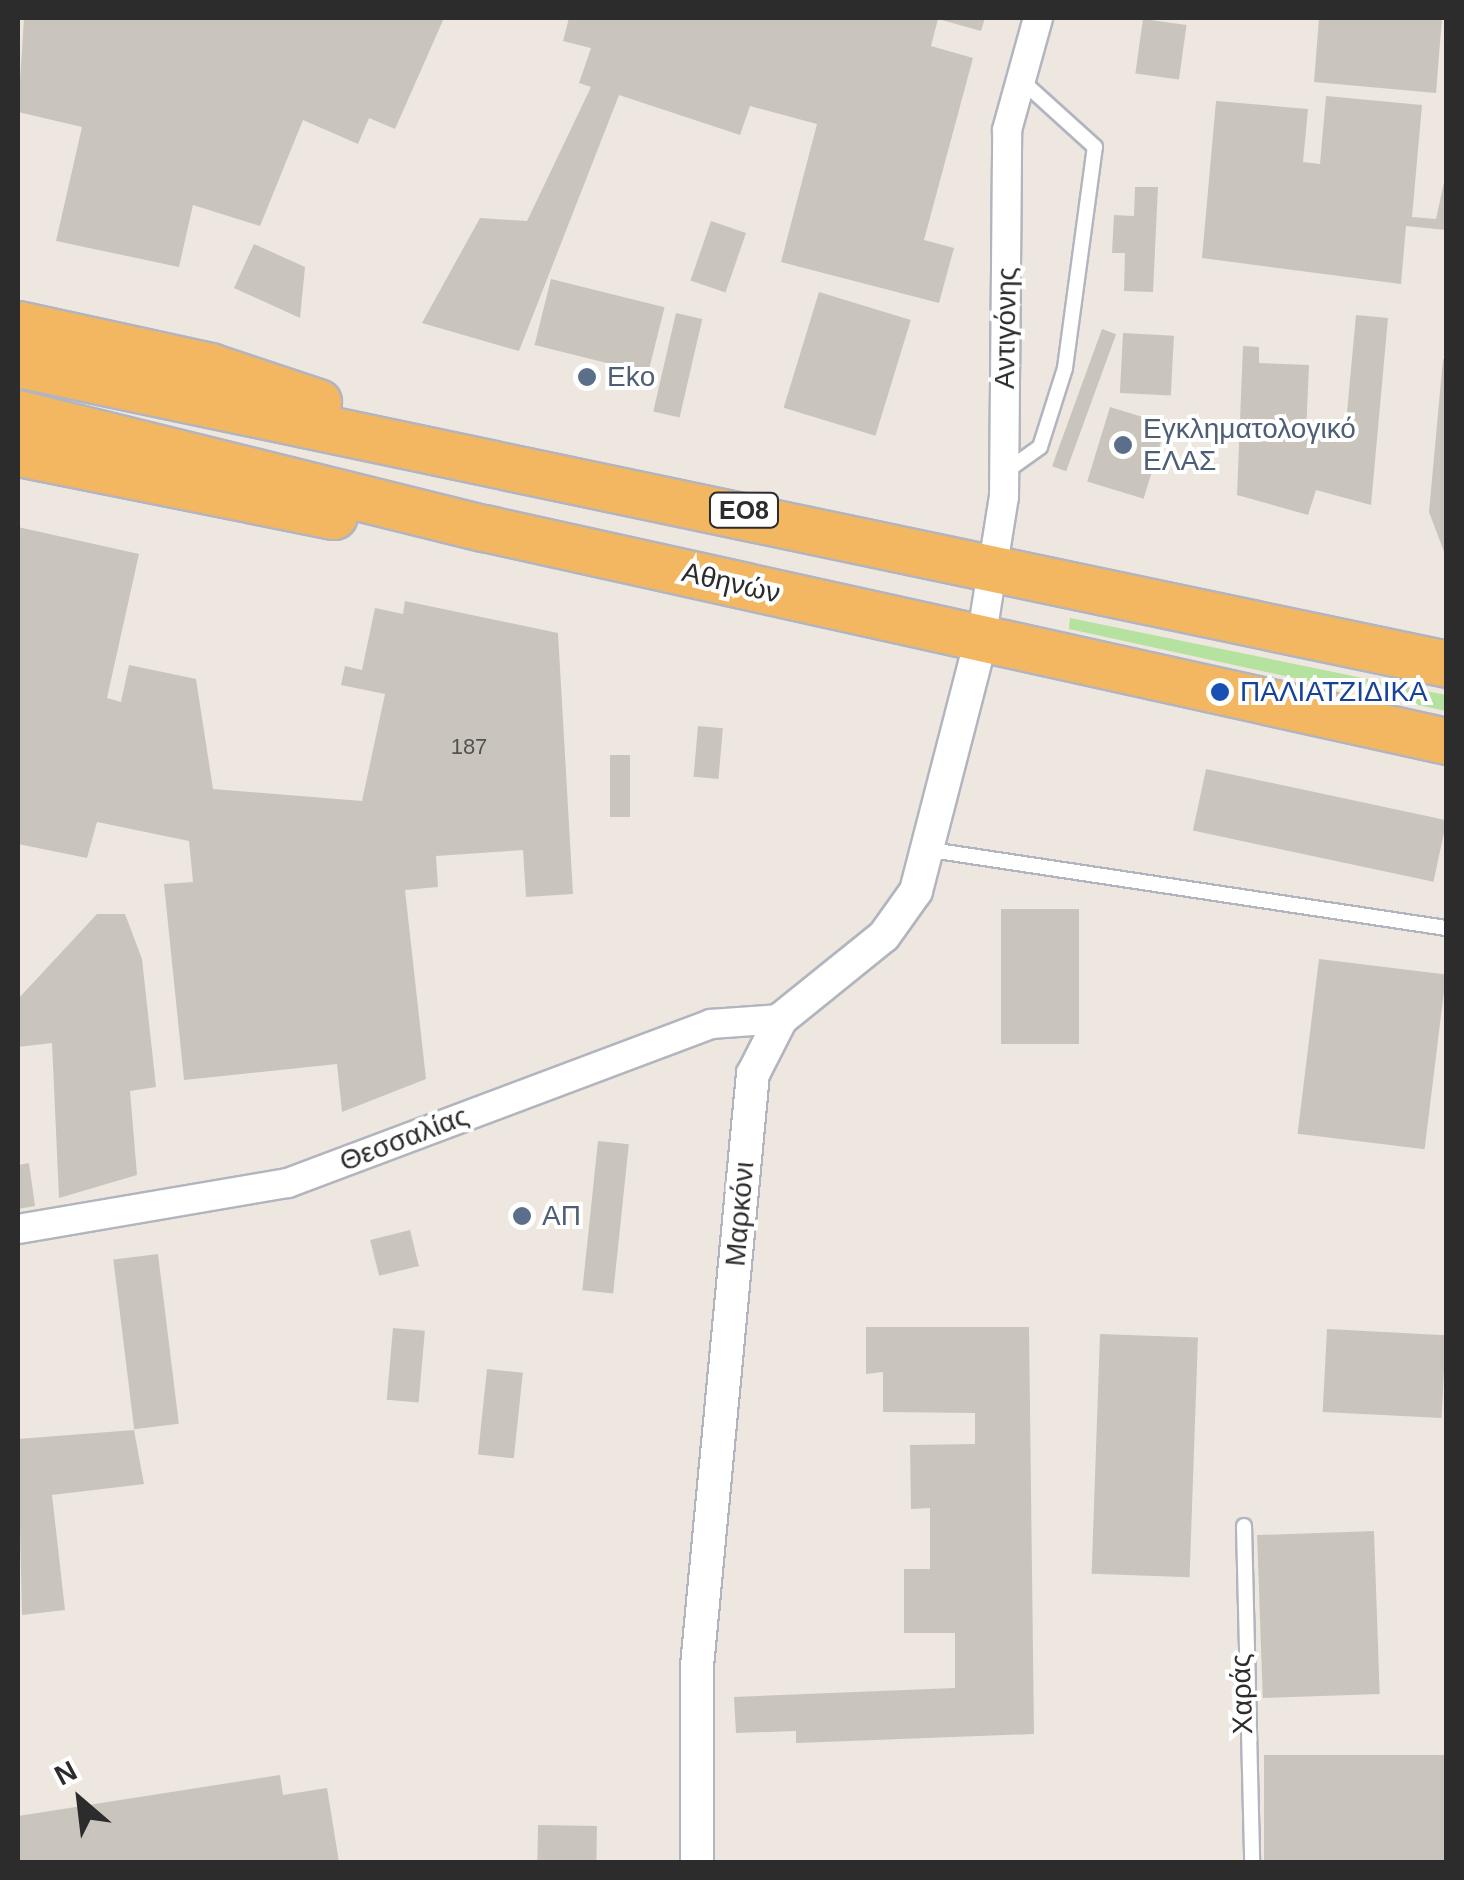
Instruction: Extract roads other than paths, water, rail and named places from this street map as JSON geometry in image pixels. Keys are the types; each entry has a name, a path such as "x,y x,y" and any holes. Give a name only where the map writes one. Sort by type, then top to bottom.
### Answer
{"highway":[{"path":"18,324 210,366 491,458"},
{"name":"ΕΟ8","path":"18,364 491,458 1446,664"},
{"name":"Αθηνών","path":"18,413 484,528 1446,741"},
{"path":"18,453 361,521 484,528"}],"street":[{"name":"Αντιγόνης","path":"981,640 996,566 1004,472 1007,130 1038,18"},
{"name":"Μαρκόνι","path":"697,1862 697,1666 752,1084 781,1018 884,936 931,850 981,640"},
{"name":"Θεσσαλίας","path":"18,1230 288,1183 698,1028 781,1018"}],"lane":[{"path":"1004,472 1040,447 1065,368 1095,147 1021,80"},
{"path":"931,850 1446,928"},
{"name":"Χαράς","path":"1244,1526 1252,1862"}],"place":[{"name":"Eko","path":"587,377"},
{"name":"Εγκληματολογικό ΕΛΑΣ","path":"1123,445"},
{"name":"ΠΑΛΙΑΤΖΙΔΙΚΑ","path":"1220,692"},
{"name":"ΑΠ","path":"522,1216"}]}
